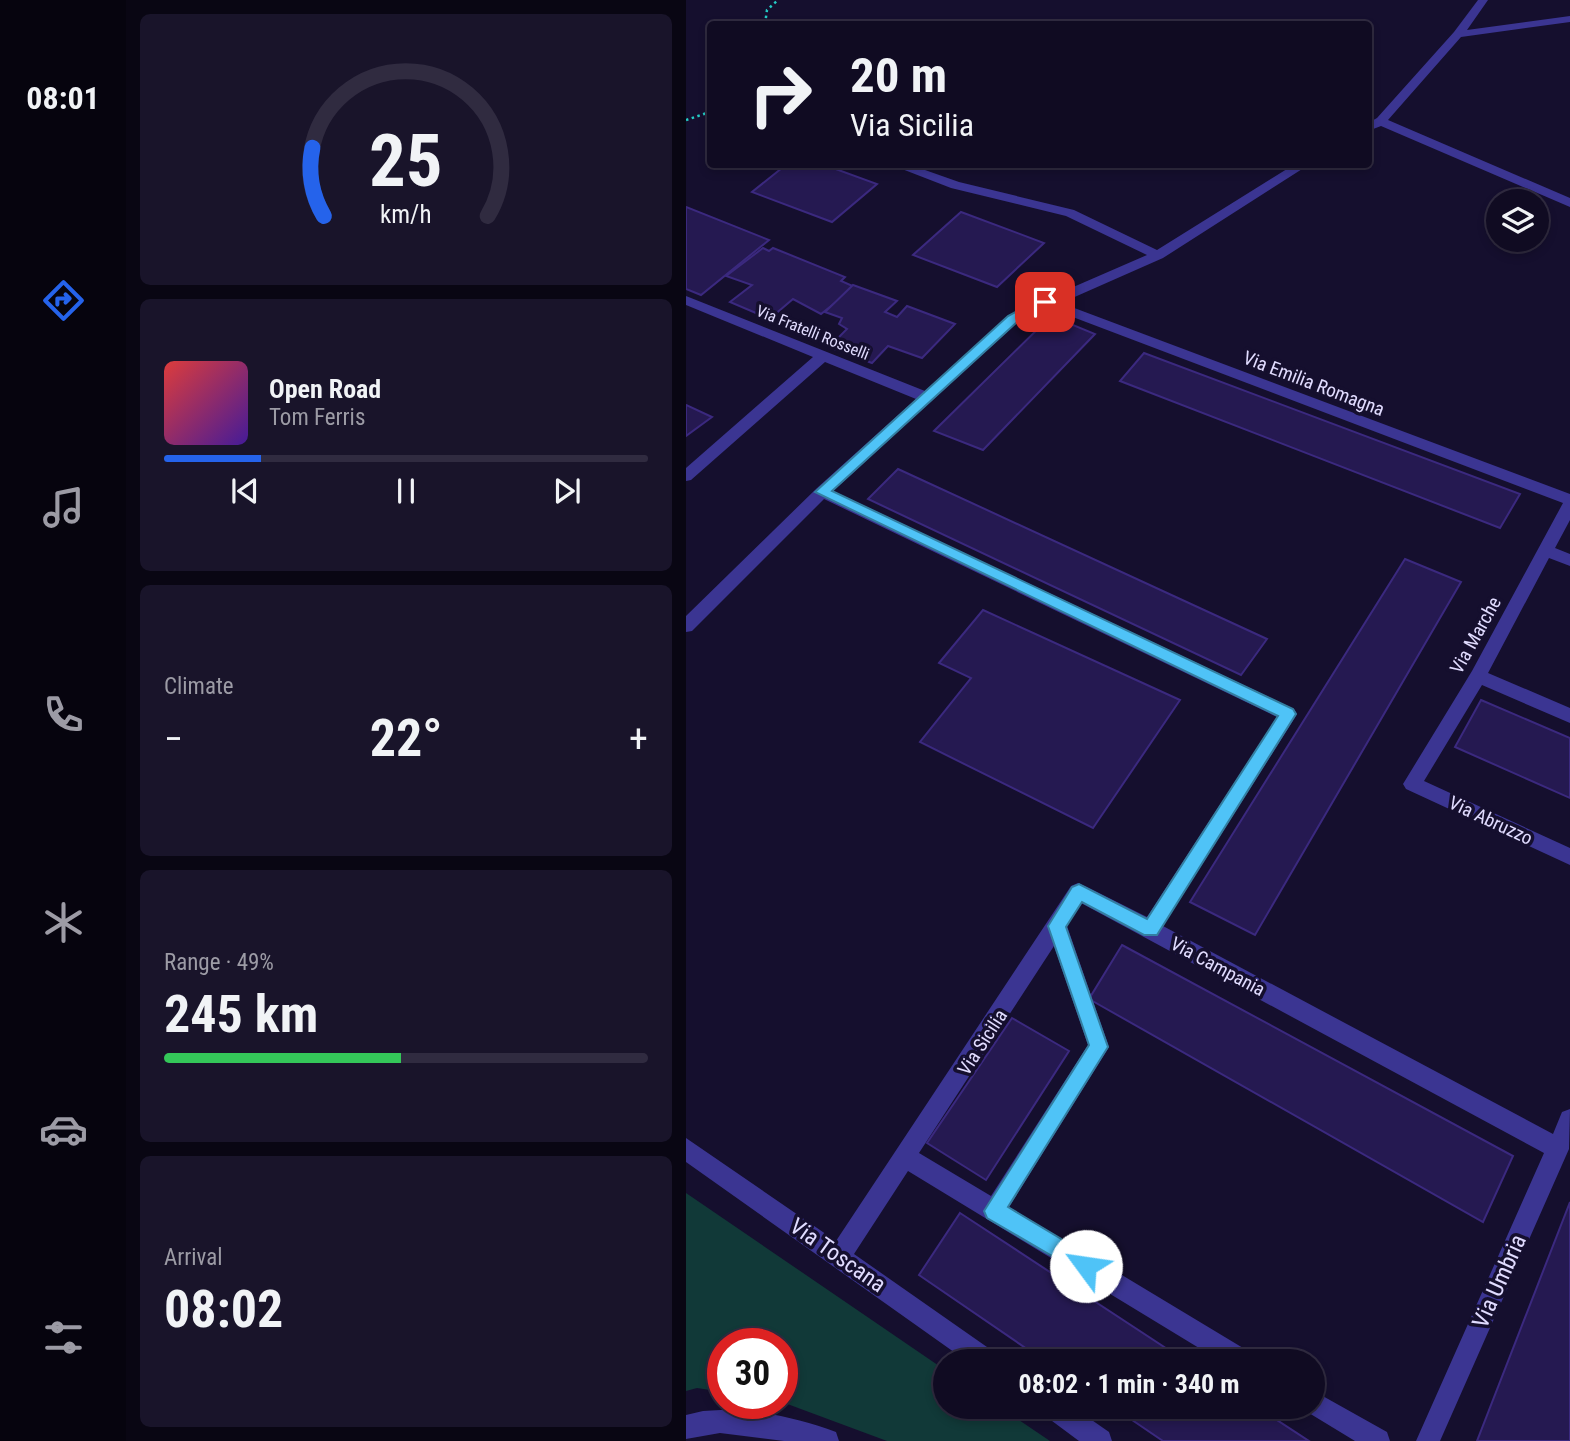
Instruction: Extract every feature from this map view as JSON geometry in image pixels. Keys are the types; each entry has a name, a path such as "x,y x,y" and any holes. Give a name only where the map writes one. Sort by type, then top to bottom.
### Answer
{"street":[{"path":"1372,126 1381,121 1458,34 1483,0"},
{"path":"1458,34 1570,19"},
{"path":"1381,121 1570,203"},
{"path":"906,168 955,185 1070,213 1158,255"},
{"path":"686,626 822,492 1013,319 1045,302 1158,255 1298,168"},
{"name":"Via Fratelli Rosselli","path":"686,300 926,397"},
{"name":"Via Emilia Romagna","path":"1045,302 1570,502"},
{"path":"686,476 824,355"},
{"name":"Via Campania","path":"822,492 1288,714 1150,929 1558,1149"},
{"name":"Via Marche","path":"1412,784 1478,676 1570,502"},
{"path":"1545,550 1570,560"},
{"path":"1478,676 1570,716"},
{"name":"Via Abruzzo","path":"1412,784 1570,857"},
{"name":"Via Sicilia","path":"840,1255 1079,892 1150,929"},
{"path":"994,1211 1099,1047 1057,926"},
{"name":"Via Umbria","path":"1428,1441 1570,1120"},
{"name":"Via Toscana","path":"686,1149 971,1349"},
{"path":"906,1158 1223,1349"},
{"path":"1325,1410 1378,1441"},
{"path":"1069,1419 1100,1441"},
{"path":"686,1427 698,1423 771,1424 827,1441"}],"path":[{"path":"765,21 767,10 778,0"},
{"path":"686,120 707,113"}],"green space":[{"path":"686,1193 933,1362 933,1419 1018,1419 1050,1441 887,1441 798,1408 798,1328 707,1328 707,1390 697,1388 686,1391"}],"building":[{"path":"782,168 833,168 877,184 832,222 752,192"},
{"path":"686,207 769,240 701,295 686,289"},
{"path":"961,212 1044,243 997,287 913,255"},
{"path":"763,248 769,251 773,248 845,277 841,281 855,287 821,314 793,299 773,316 767,313 763,316 730,302 752,285 726,276"},
{"path":"853,285 897,301 885,312 897,317 907,306 955,324 922,358 888,346 872,363 829,347 847,329 839,324 842,318 825,312"},
{"path":"1051,316 1095,334 983,450 934,431"},
{"path":"1144,353 1520,494 1500,528 1120,381"},
{"path":"686,405 712,417 686,436"},
{"path":"898,469 1267,639 1241,675 868,499"},
{"path":"1405,559 1461,582 1255,935 1190,902"},
{"path":"983,610 1180,700 1093,828 920,742 971,678 939,663"},
{"path":"1481,700 1570,738 1570,798 1455,747"},
{"path":"1122,945 1513,1156 1483,1222 1089,999"},
{"path":"1012,1018 1069,1051 986,1180 927,1143"},
{"path":"1570,1202 1570,1441 1477,1441"},
{"path":"960,1213 1167,1349 1027,1349 919,1275"},
{"path":"1131,1419 1275,1419 1309,1441 1163,1441"}],"route":[{"path":"1045,302 1013,319 822,492 1288,714 1150,929 1079,892 1057,926 1099,1047 994,1211 1086,1266"}]}
